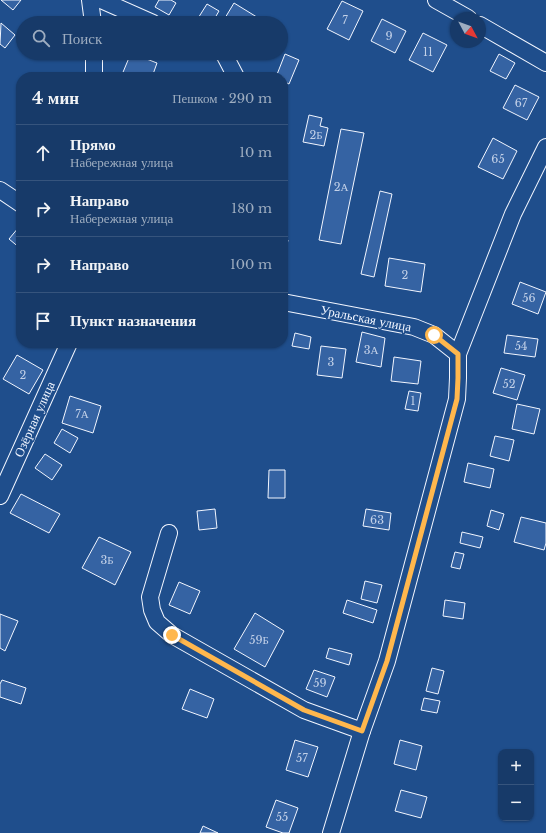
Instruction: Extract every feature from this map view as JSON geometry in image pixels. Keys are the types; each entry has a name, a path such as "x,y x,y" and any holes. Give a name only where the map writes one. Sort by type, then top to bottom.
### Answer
{"street":[{"path":"90,0 93,16"},
{"path":"100,0 137,16"},
{"path":"436,0 457,12"},
{"path":"486,28 546,63"},
{"path":"94,60 94,72"},
{"path":"227,60 233,72"},
{"path":"332,833 362,731 387,661 457,399 458,354 513,214 546,146"},
{"path":"0,190 16,201"},
{"name":"Уральская улица","path":"288,303 414,327 434,335 458,354"},
{"name":"Озёрная улица","path":"0,496 67,348"},
{"path":"169,533 150,597 152,610 157,622 172,635 304,710 362,731"}],"building":[{"path":"1,0 21,0 13,10"},
{"path":"159,0 171,0 176,3 169,15 155,7"},
{"path":"342,1 363,11 349,40 327,29"},
{"path":"234,3 255,16 226,16"},
{"path":"207,4 219,11 216,16 199,16"},
{"path":"382,19 406,31 395,53 371,41"},
{"path":"1,23 15,35 5,48 0,44"},
{"path":"423,33 447,45 433,72 409,60"},
{"path":"499,54 515,63 506,79 490,71"},
{"path":"288,55 299,60 289,84 288,72 278,72 283,60 288,60"},
{"path":"128,60 149,60 157,63 154,72 123,72"},
{"path":"515,85 539,97 527,120 503,108"},
{"path":"309,115 322,118 320,126 328,128 324,146 303,142"},
{"path":"341,129 364,133 341,244 319,240"},
{"path":"493,138 517,151 503,179 478,167"},
{"path":"380,191 392,194 374,277 361,274"},
{"path":"16,231 16,245 9,239"},
{"path":"389,258 425,264 421,292 385,286"},
{"path":"520,282 546,292 538,314 512,304"},
{"path":"362,332 385,338 381,367 356,362"},
{"path":"295,333 311,337 309,349 292,346"},
{"path":"507,335 538,339 535,357 504,353"},
{"path":"321,346 346,349 342,378 317,375"},
{"path":"17,355 43,370 29,394 3,379"},
{"path":"394,357 421,361 418,384 391,381"},
{"path":"501,368 525,375 517,400 493,393"},
{"path":"409,391 421,393 418,411 405,409"},
{"path":"70,396 101,406 93,433 62,423"},
{"path":"517,404 540,409 534,434 512,429"},
{"path":"62,429 78,438 70,453 54,443"},
{"path":"495,436 514,440 509,461 490,456"},
{"path":"45,454 62,465 52,480 35,468"},
{"path":"468,463 494,469 490,488 464,482"},
{"path":"269,470 285,470 285,498 268,498"},
{"path":"21,494 60,514 49,533 10,513"},
{"path":"215,509 217,528 199,530 197,511"},
{"path":"366,509 391,513 389,530 363,526"},
{"path":"491,510 504,514 499,530 487,526"},
{"path":"521,517 546,523 546,543 544,550 514,542"},
{"path":"462,532 483,537 480,548 460,543"},
{"path":"99,537 131,552 115,585 82,568"},
{"path":"455,552 464,554 460,569 451,567"},
{"path":"365,581 382,585 377,603 361,599"},
{"path":"179,582 200,591 190,614 169,605"},
{"path":"347,600 377,610 373,623 343,613"},
{"path":"445,600 465,603 463,619 443,616"},
{"path":"255,613 284,631 265,667 234,649"},
{"path":"0,614 18,621 5,651 0,648"},
{"path":"329,648 352,654 349,665 326,658"},
{"path":"432,668 444,671 438,694 426,691"},
{"path":"314,670 335,677 327,697 306,689"},
{"path":"2,680 26,688 21,704 0,697 0,684"},
{"path":"190,689 214,699 207,718 182,709"},
{"path":"424,698 440,701 437,713 421,710"},
{"path":"295,740 318,747 308,777 286,770"},
{"path":"400,740 422,746 416,770 394,764"},
{"path":"401,790 427,797 421,818 395,811"},
{"path":"276,800 298,808 289,833 283,833 266,827"},
{"path":"203,826 218,833 200,833"}],"route":[{"path":"172,635 304,710 362,731 387,661 457,399 458,354 434,335"}]}
